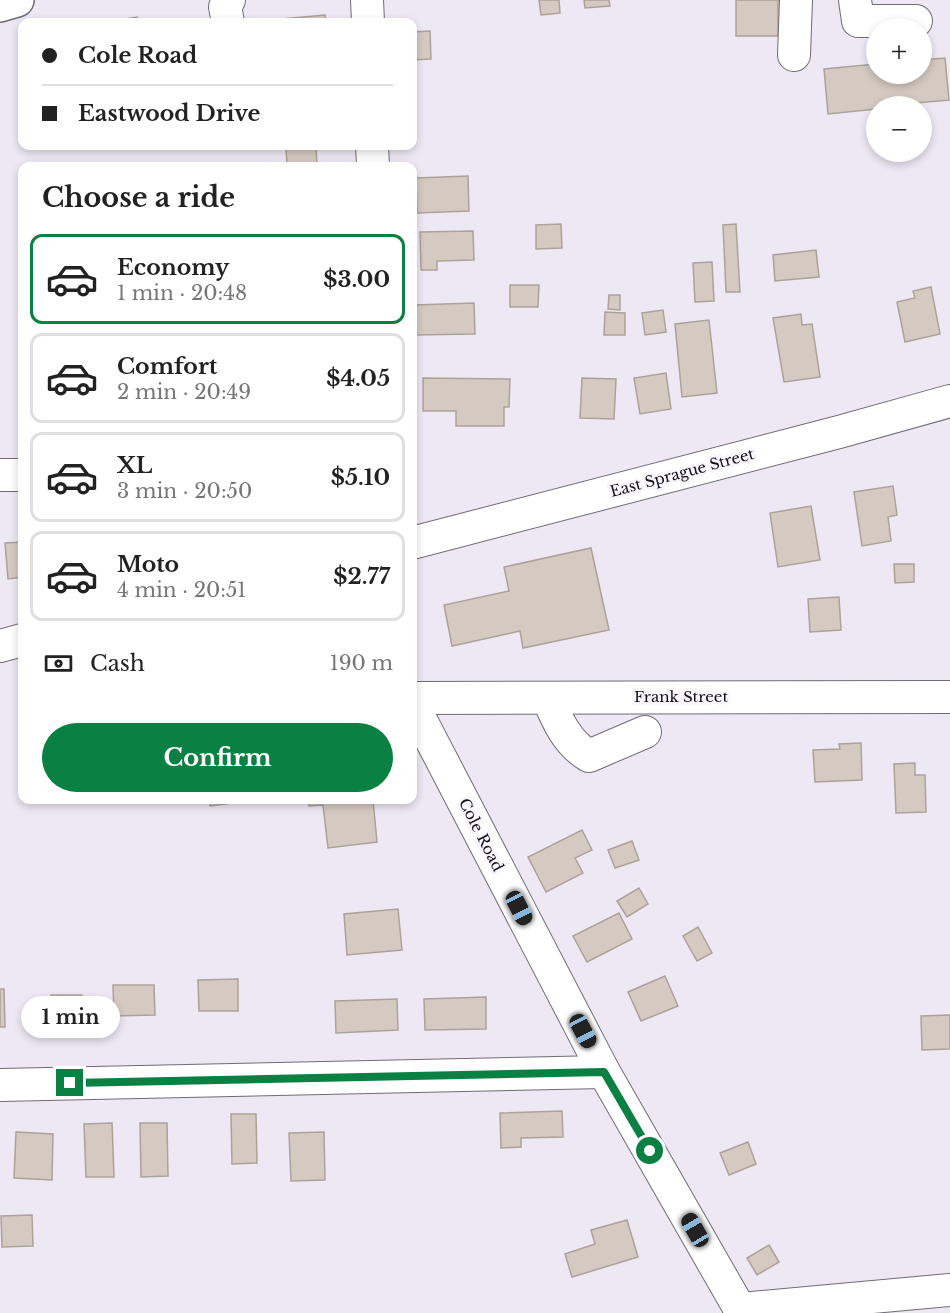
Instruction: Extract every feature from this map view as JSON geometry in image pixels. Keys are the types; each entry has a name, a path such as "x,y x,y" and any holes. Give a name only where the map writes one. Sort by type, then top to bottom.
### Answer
{"main road":[{"path":"0,5 17,0"}],"street":[{"path":"227,18 225,7 229,0"},
{"path":"367,0 368,18"},
{"path":"794,55 796,0"},
{"path":"855,0 858,21 866,21"},
{"name":"East Sprague Street","path":"417,542 839,432 950,400"},
{"path":"0,475 18,475"},
{"path":"0,646 18,641"},
{"name":"Frank Street","path":"417,700 950,697"},
{"path":"548,698 561,728 589,756 645,732"},
{"name":"Cole Road","path":"417,710 604,1072 741,1311"},
{"path":"0,1085 604,1072"},
{"path":"741,1311 950,1290"}],"building":[{"path":"539,0 559,0 560,13 541,15"},
{"path":"584,0 609,0 610,6 585,8"},
{"path":"736,0 778,0 778,36 736,36"},
{"path":"325,15 325,18 293,18"},
{"path":"430,31 431,59 417,60 417,32"},
{"path":"945,58 949,100 932,102 932,96 866,96 866,110 828,114 824,69 866,65 866,84 932,84 932,59"},
{"path":"286,150 316,150 317,162 287,162"},
{"path":"468,176 469,211 417,213 417,178"},
{"path":"561,224 562,248 536,249 536,225"},
{"path":"736,224 740,292 726,292 723,225"},
{"path":"473,231 474,260 437,261 437,270 421,270 420,232"},
{"path":"816,250 819,277 775,281 773,255"},
{"path":"712,262 714,301 695,302 693,263"},
{"path":"510,285 539,285 538,307 510,307"},
{"path":"931,287 940,334 905,342 897,302 915,298 913,291"},
{"path":"609,295 620,295 620,310 608,309"},
{"path":"474,303 475,334 417,335 417,305"},
{"path":"663,310 666,332 645,335 642,313"},
{"path":"605,312 625,313 625,335 604,335"},
{"path":"801,314 802,325 812,324 820,377 784,382 773,318"},
{"path":"709,320 717,393 682,397 675,324"},
{"path":"666,373 671,409 640,414 634,378"},
{"path":"423,378 510,379 509,407 504,407 504,426 456,426 456,411 423,411"},
{"path":"582,378 616,379 614,419 580,418"},
{"path":"893,486 897,515 888,517 891,541 862,546 854,492"},
{"path":"811,506 820,560 778,567 770,513"},
{"path":"18,542 18,578 8,579 5,543"},
{"path":"591,548 609,630 523,648 520,631 452,646 444,605 509,591 504,567"},
{"path":"894,564 914,564 914,582 895,583"},
{"path":"839,597 841,630 810,632 808,599"},
{"path":"861,743 862,780 815,782 813,750 840,749 839,744"},
{"path":"915,763 915,775 925,775 926,812 896,813 894,764"},
{"path":"309,804 373,804 377,842 328,848 323,805 309,806"},
{"path":"582,830 592,850 575,858 583,873 546,892 528,857"},
{"path":"632,841 639,860 615,868 608,850"},
{"path":"639,888 648,904 627,917 617,901"},
{"path":"398,909 402,950 347,955 344,914"},
{"path":"619,913 632,939 587,962 573,936"},
{"path":"698,927 712,953 697,961 683,936"},
{"path":"665,976 678,1006 641,1021 628,992"},
{"path":"238,979 238,1011 199,1011 198,980"},
{"path":"113,985 154,985 155,1015 114,1016"},
{"path":"0,989 4,989 5,1027 0,1027"},
{"path":"51,995 82,995 83,1032 52,1033"},
{"path":"486,997 486,1029 425,1030 424,999"},
{"path":"397,999 398,1030 336,1033 335,1001"},
{"path":"950,1015 950,1049 922,1050 921,1016"},
{"path":"562,1111 563,1137 521,1138 521,1147 501,1148 500,1113"},
{"path":"231,1114 256,1114 257,1163 232,1164"},
{"path":"112,1123 114,1177 86,1177 84,1124"},
{"path":"140,1123 167,1123 168,1176 141,1177"},
{"path":"16,1132 53,1134 52,1180 14,1178"},
{"path":"324,1132 325,1180 291,1181 289,1133"},
{"path":"748,1142 756,1164 729,1175 720,1153"},
{"path":"32,1215 33,1246 2,1247 1,1216"},
{"path":"627,1220 638,1257 572,1277 565,1254 595,1244 591,1230"},
{"path":"769,1245 779,1262 757,1275 747,1258"}],"route":[{"path":"70,1083 604,1072 650,1151"}]}
